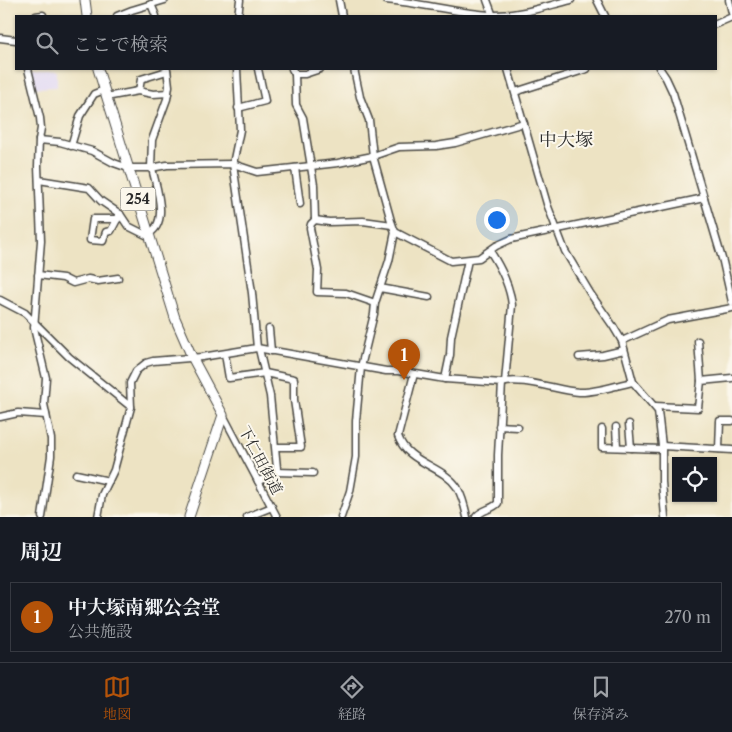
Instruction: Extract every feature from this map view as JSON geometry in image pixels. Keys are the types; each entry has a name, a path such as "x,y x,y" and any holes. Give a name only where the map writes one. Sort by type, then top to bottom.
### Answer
{"highway":[{"path":"85,0 87,15"},
{"name":"254","path":"98,70 175,318 192,357 223,414"},
{"path":"189,517 223,414"}],"street":[{"path":"120,15 165,0"},
{"path":"238,15 240,0"},
{"path":"339,0 342,15"},
{"path":"386,0 487,15"},
{"path":"487,0 493,15"},
{"path":"502,15 572,0"},
{"path":"597,0 604,15"},
{"path":"717,23 732,15 729,0"},
{"path":"150,4 156,15"},
{"path":"0,38 15,40"},
{"path":"28,70 41,128 39,140 41,241 34,328 46,378 44,404 51,456 42,517"},
{"path":"39,180 89,188 100,201 128,226 146,235 154,231 158,224 160,211 151,168 152,140 168,93 167,70 141,79 139,91"},
{"path":"237,70 240,130 233,164 258,348 270,396 276,447 276,472"},
{"path":"238,108 265,101 259,70"},
{"path":"315,220 314,185 303,118 296,105 293,71 306,74 317,70"},
{"path":"341,517 350,491 356,457 361,367 375,303 393,246 395,232 373,156 369,120 360,97 354,70"},
{"path":"508,70 547,204 565,251 622,341 633,382 655,406 660,416 662,482 666,517"},
{"path":"515,92 584,70"},
{"path":"661,70 673,93 723,262 732,302"},
{"path":"71,146 80,116 94,94 139,91 153,94 168,93"},
{"path":"39,140 60,142 92,151 128,168 151,168 167,165 233,164 257,172 310,167 373,156 399,147 436,146 455,143 524,123"},
{"path":"295,168 300,204"},
{"path":"395,232 451,261 468,260 479,258 496,246 511,240 704,198"},
{"path":"119,216 111,231 106,232 103,241 90,240 93,218 119,216"},
{"path":"375,303 346,293 317,292 318,270 310,224 315,220 392,225"},
{"path":"476,517 479,512 495,507 498,503 499,426 512,305 511,295 500,267 490,251"},
{"path":"445,379 450,355 450,337 468,260"},
{"path":"38,275 63,278 73,283 88,279 98,281 118,278"},
{"path":"380,288 429,297"},
{"path":"0,300 25,313 69,357 131,407"},
{"path":"622,341 668,320 732,308"},
{"path":"269,329 271,351"},
{"path":"655,406 698,408 700,381 698,341"},
{"path":"98,517 102,495 114,470 131,407 130,383 136,371 143,365 153,361 225,354 258,348 361,367 445,379 544,385 570,391 582,392 633,382"},
{"path":"579,357 603,355 624,350"},
{"path":"225,354 230,378 265,373 294,379 295,407 301,447 276,447"},
{"path":"414,374 398,436 400,442 419,461 429,464 440,471 456,487 464,504 467,517"},
{"path":"700,381 732,378"},
{"path":"0,417 18,413 46,415"},
{"name":"下仁田街道","path":"223,414 277,517"},
{"path":"719,450 720,421 732,420"},
{"path":"630,424 631,448"},
{"path":"499,426 518,427"},
{"path":"616,427 617,447"},
{"path":"602,429 602,447 732,450"},
{"path":"258,481 276,472 313,473"},
{"path":"76,474 109,481"},
{"path":"247,517 272,507"}],"shaded area":[{"path":"30,70 57,71 57,87 35,88"}],"place":[{"name":"中大塚南郷公会堂","path":"404,380"}],"district":[{"name":"中大塚","path":"566,140"}]}
